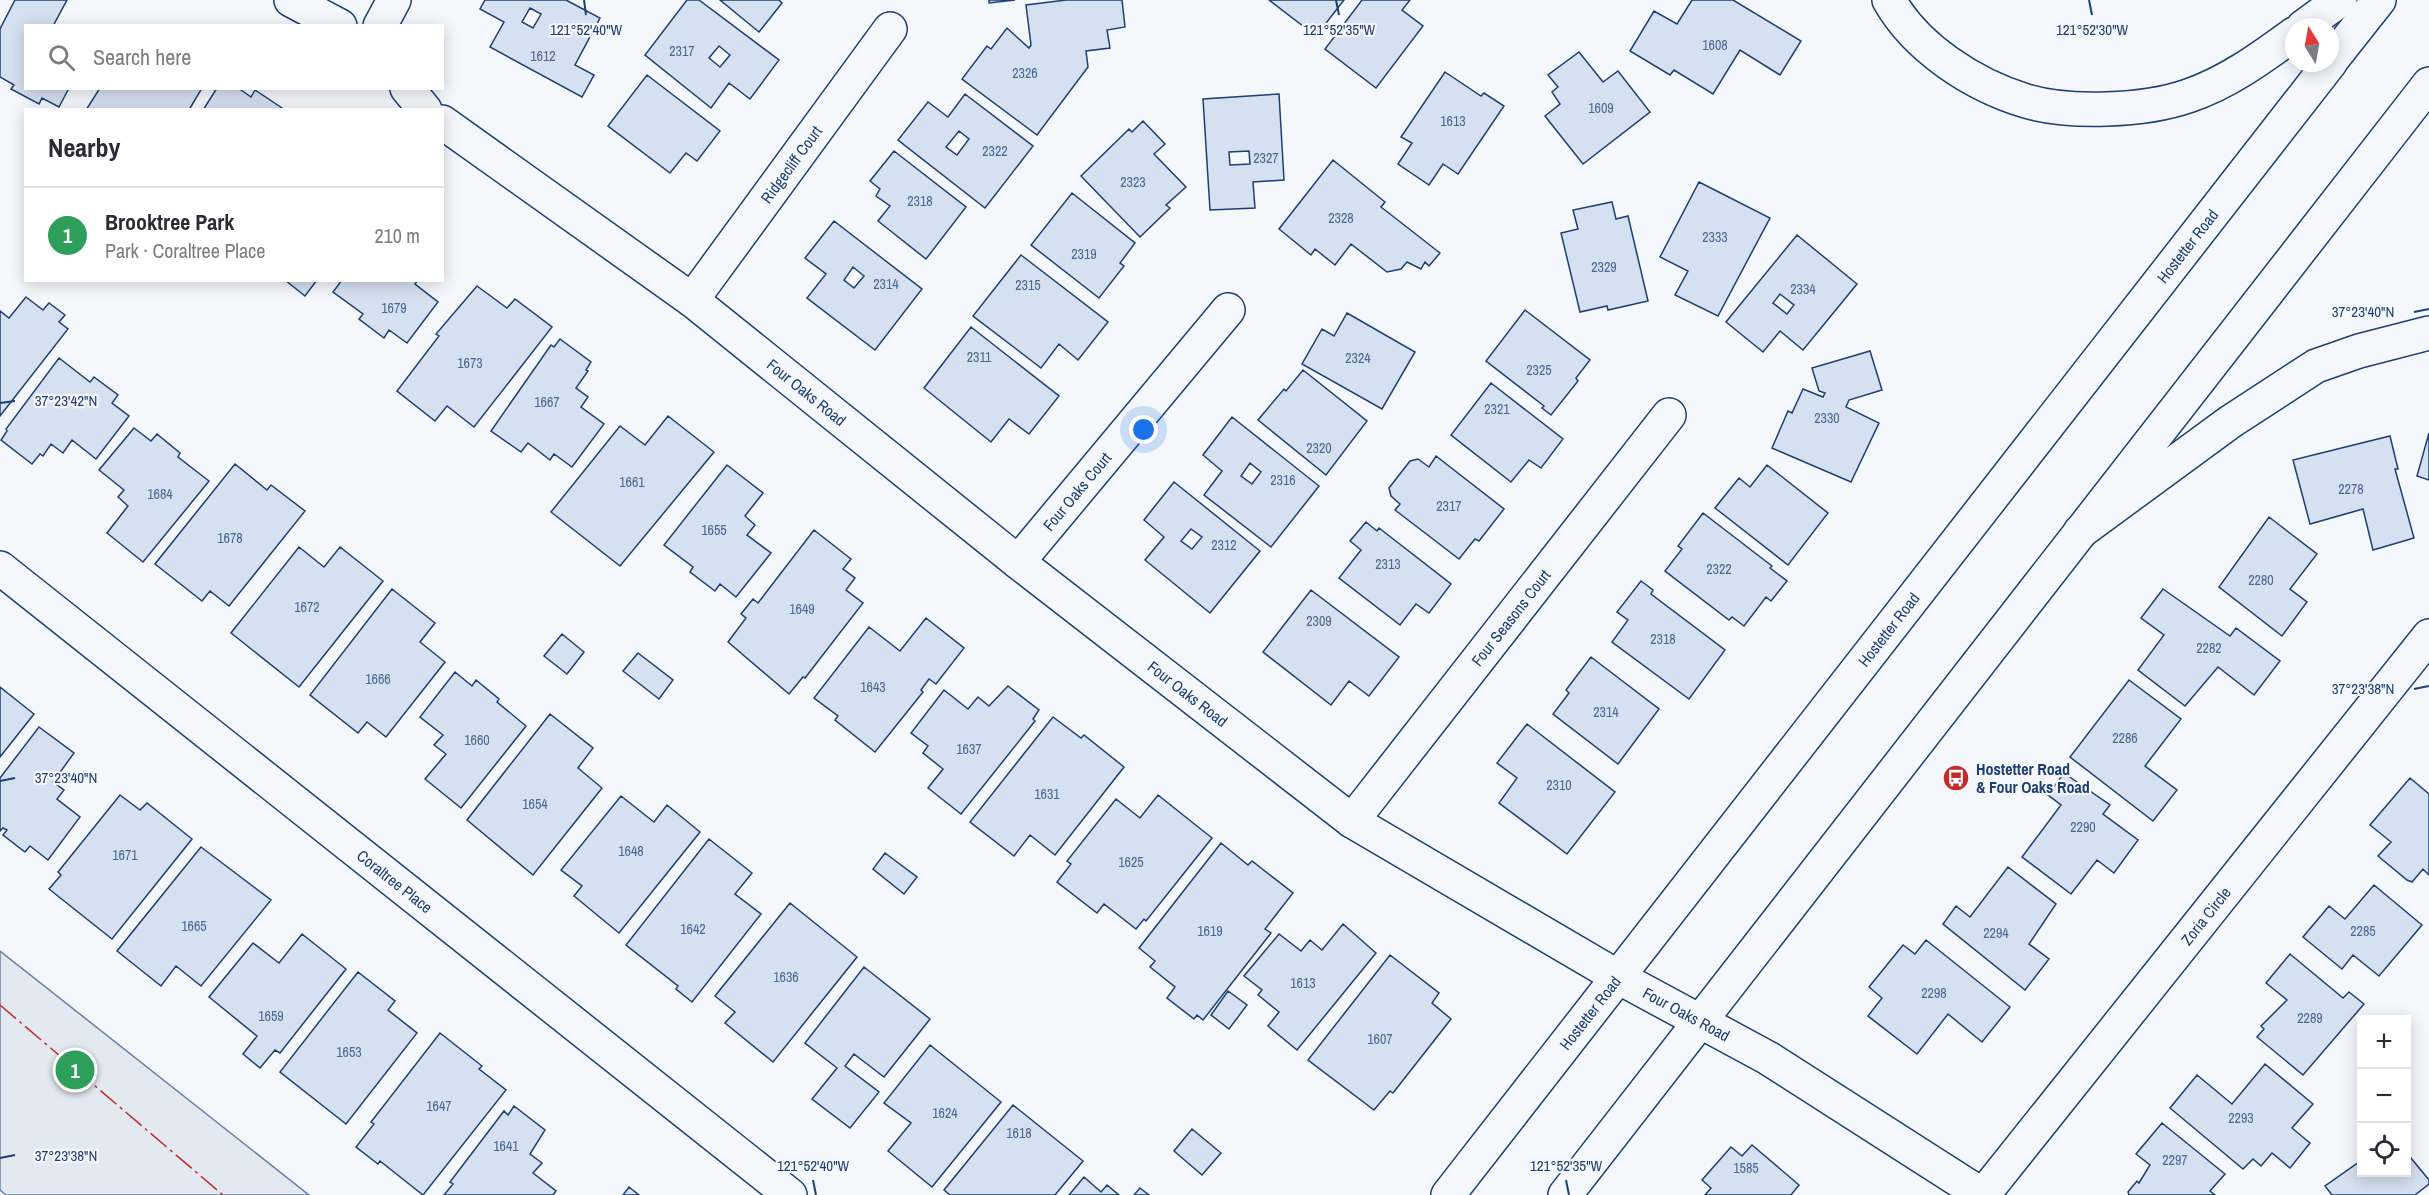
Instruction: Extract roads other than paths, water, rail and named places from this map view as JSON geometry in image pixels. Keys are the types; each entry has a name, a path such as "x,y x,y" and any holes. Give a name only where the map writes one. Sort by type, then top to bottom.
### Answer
{"main road":[{"path":"291,0 336,24"},
{"path":"381,24 394,0"},
{"path":"1889,0 1918,37 1954,66 1988,86 2027,101 2075,108 2131,107 2187,97 2231,77 2285,40"},
{"path":"2315,18 2340,0"},
{"name":"Hostetter Road","path":"2339,51 2379,0"},
{"name":"Ridgecliff Court","path":"692,300 890,29"},
{"name":"Hostetter Road","path":"1448,1195 2323,72"},
{"path":"1565,1195 2429,84"},
{"path":"409,90 423,108"},
{"name":"Four Oaks Road","path":"444,123 692,300 1018,562 1352,821 1618,977 1768,1058 1982,1195"},
{"name":"Four Oaks Court","path":"1018,562 1228,310"},
{"path":"2080,532 2230,422 2316,366 2358,351 2429,333"},
{"name":"Four Seasons Court","path":"1352,821 1669,415"},
{"name":"Coraltree Place","path":"0,568 790,1195"},
{"name":"Zoria Circle","path":"1982,1195 2429,636"}],"place":[{"name":"Hostetter Road & Four Oaks Road","path":"1956,778"},
{"name":"Brooktree Park","path":"75,1070"}]}
